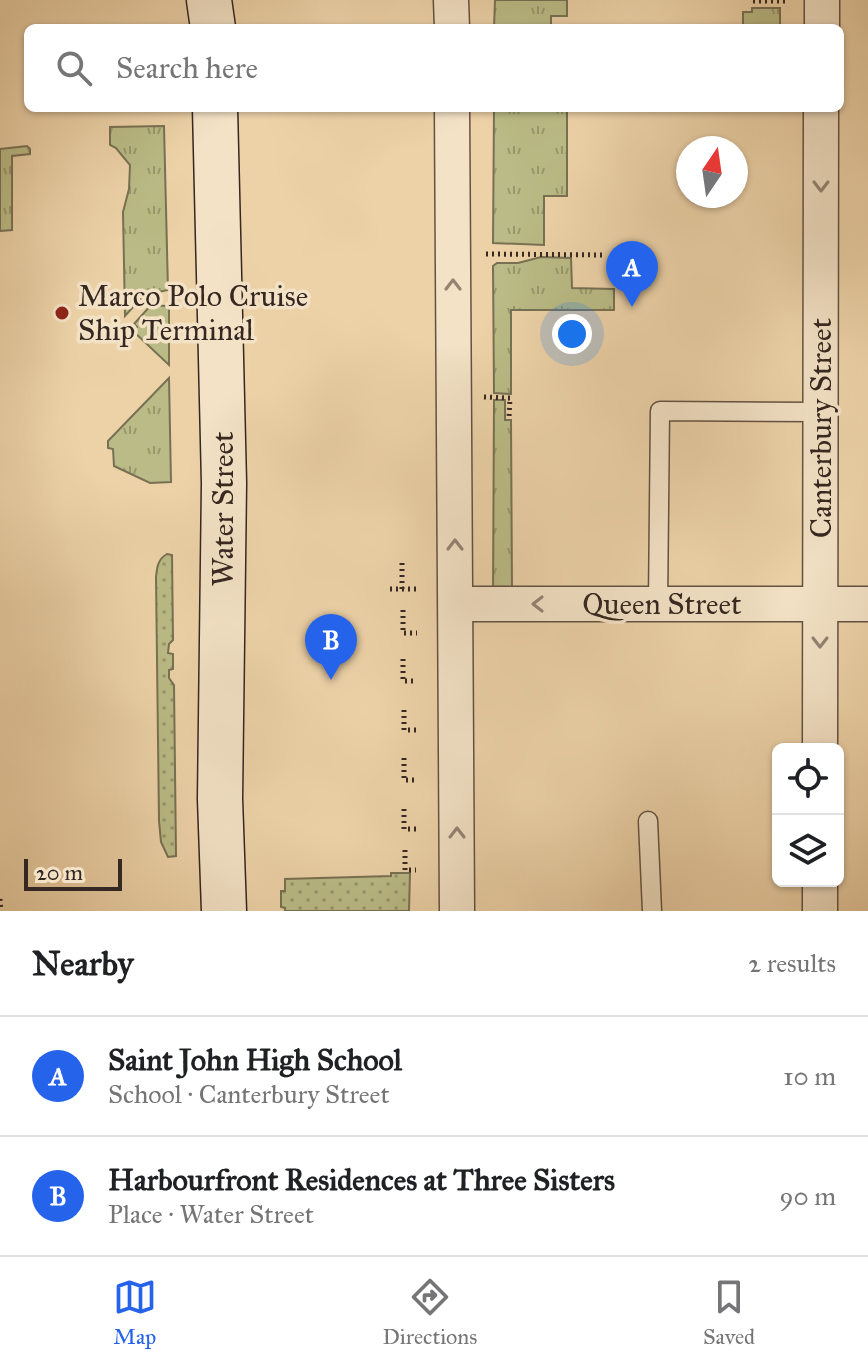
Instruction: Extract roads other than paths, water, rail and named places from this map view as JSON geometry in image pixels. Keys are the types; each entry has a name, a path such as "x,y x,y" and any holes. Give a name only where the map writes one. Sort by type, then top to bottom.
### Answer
{"main road":[{"path":"209,0 212,24"},
{"path":"213,24 216,0"},
{"name":"Water Street","path":"215,112 224,483 220,799 224,911"}],"street":[{"path":"451,0 452,24"},
{"path":"822,0 822,24"},
{"path":"452,112 457,911"},
{"name":"Canterbury Street","path":"820,743 821,112"},
{"name":"Queen Street","path":"455,604 868,604"},
{"path":"820,887 820,911"}],"lane":[{"path":"658,604 660,411 821,412"},
{"path":"648,821 652,911"}],"place":[{"name":"Saint John High School","path":"632,307"},
{"name":"Marco Polo Cruise Ship Terminal","path":"62,313"},
{"name":"Harbourfront Residences at Three Sisters","path":"331,680"}]}
